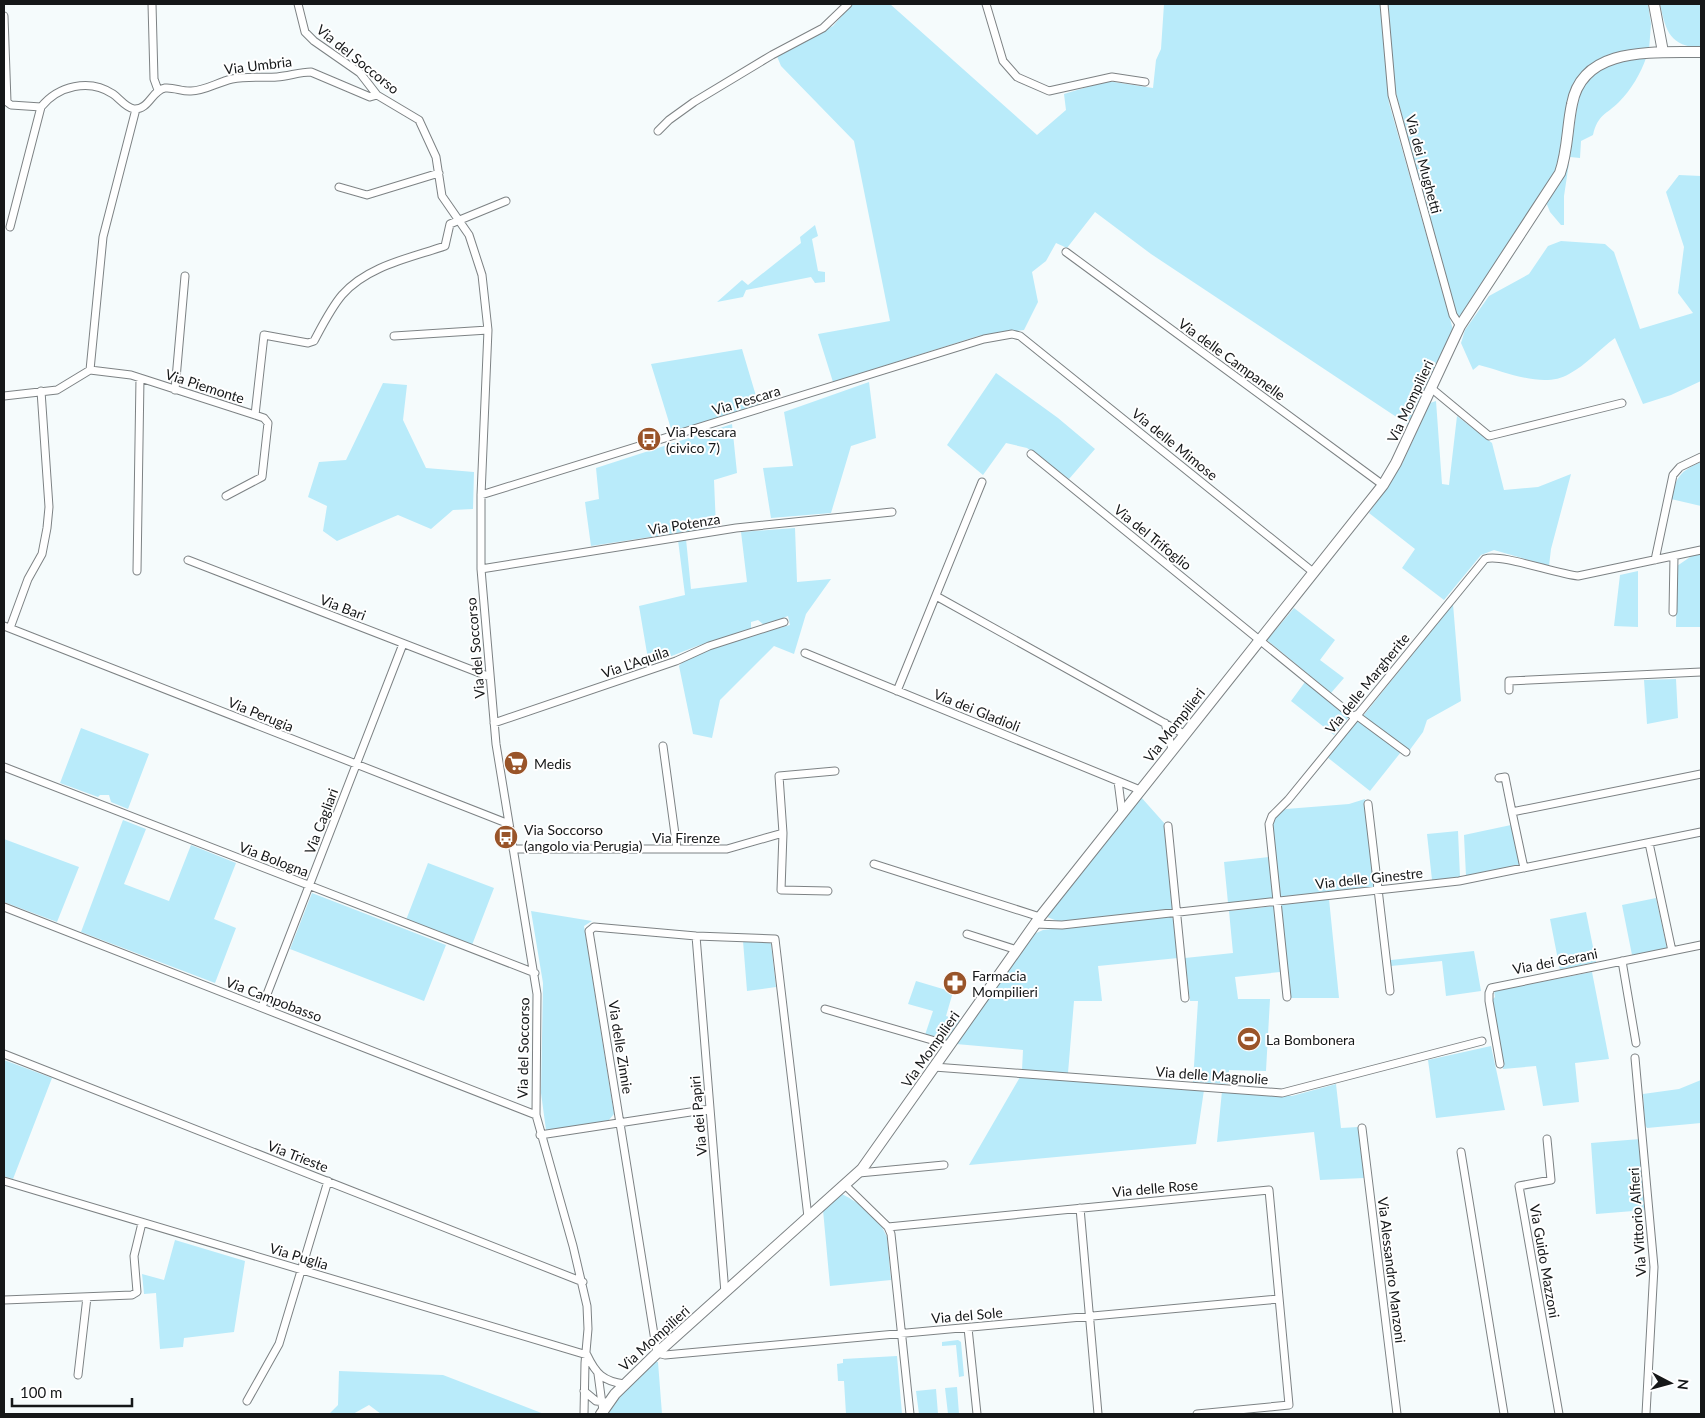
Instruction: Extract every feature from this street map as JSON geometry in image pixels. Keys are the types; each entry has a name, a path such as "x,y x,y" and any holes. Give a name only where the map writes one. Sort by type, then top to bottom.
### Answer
{"street":[{"path":"10,227 41,107 54,94 82,85 105,90 128,106 136,109 142,107 158,90 154,79 152,4"},
{"name":"Via del Soccorso","path":"298,4 305,32 314,41 360,73 377,95 418,120 436,157 439,173 438,182 442,196 469,235 482,275 488,330 481,495 481,569 494,723 513,849 535,973 537,1017 534,1095 536,1115 540,1135 583,1282 588,1314 587,1355 584,1363 584,1414"},
{"path":"658,131 669,120 694,102 772,55 824,28 848,4"},
{"path":"986,4 1003,61 1018,77 1050,91 1112,77 1145,82"},
{"name":"Via dei Mughetti","path":"1384,4 1392,95 1453,315 1460,326"},
{"path":"1654,4 1663,52"},
{"path":"4,16 6,104 32,108 41,107"},
{"name":"Via Mompilieri","path":"604,1407 624,1384 657,1353 859,1173 1038,920 1259,639 1383,486 1396,463 1460,326 1560,173 1565,156 1573,98 1586,75 1597,64 1612,58 1663,52 1701,52"},
{"name":"Via Umbria","path":"158,90 165,88 191,92 241,77 274,77 311,72 370,98 377,95"},
{"path":"4,396 57,390 90,370 103,237 136,109"},
{"path":"339,187 367,195 439,173"},
{"path":"459,221 506,201"},
{"name":"Via Piemonte","path":"90,370 131,375 255,415 264,335 308,343 314,341 342,295 358,281 375,271 445,246 450,224 459,221"},
{"name":"Via delle Campanelle","path":"1066,252 1383,486"},
{"path":"176,390 185,276"},
{"path":"394,336 488,330"},
{"name":"Via Pescara","path":"481,495 984,339 1012,334 1020,336"},
{"name":"Via delle Mimose","path":"1020,336 1313,572"},
{"path":"137,571 140,378"},
{"path":"1431,388 1489,436 1622,403"},
{"path":"7,627 28,579 42,554 47,528 49,507 41,391"},
{"path":"226,496 262,477 268,423 264,418 255,415"},
{"name":"Via del Trifoglio","path":"1031,454 1355,716 1406,752"},
{"path":"1655,560 1673,475 1680,467 1701,457"},
{"path":"897,691 982,482"},
{"name":"Via Potenza","path":"481,569 736,528 892,512"},
{"name":"Via delle Margherite","path":"1288,996 1269,824 1272,816 1288,800 1355,716 1486,559 1498,557 1561,574 1578,576 1701,550"},
{"path":"1673,612 1674,556"},
{"name":"Via Bari","path":"188,560 490,677"},
{"path":"936,596 1184,734"},
{"name":"Via L'Aquila","path":"494,723 676,661 709,646 784,622"},
{"name":"Via Perugia","path":"7,627 509,824"},
{"name":"Via Cagliari","path":"262,1007 403,644"},
{"name":"Via dei Gladioli","path":"805,653 1140,790"},
{"path":"1510,690 1509,681 1701,672"},
{"path":"1165,723 1172,749"},
{"path":"663,746 677,849"},
{"name":"Via Bologna","path":"4,766 535,973"},
{"path":"828,891 780,890 782,832 779,776 835,771"},
{"path":"1512,812 1701,774"},
{"path":"1499,778 1505,777 1524,868"},
{"path":"1118,781 1122,812"},
{"path":"1368,804 1390,991"},
{"path":"1168,826 1186,998"},
{"name":"Via Firenze","path":"513,849 727,849 782,832"},
{"name":"Via delle Ginestre","path":"874,864 1038,920 1062,925 1459,880 1701,832"},
{"path":"1649,843 1672,951"},
{"name":"Via Campobasso","path":"4,907 536,1115"},
{"name":"Via delle Zinnie","path":"657,1353 589,931 594,927 696,936 775,939 808,1217"},
{"path":"967,934 1017,950"},
{"name":"Via dei Papiri","path":"696,936 725,1293"},
{"name":"Via dei Gerani","path":"1500,1064 1489,993 1491,988 1701,945"},
{"path":"1622,961 1636,1043"},
{"path":"825,1008 949,1045"},
{"name":"Via delle Magnolie","path":"934,1067 1291,1092 1482,1041"},
{"name":"Via Trieste","path":"4,1054 583,1282"},
{"name":"Via Vittorio Alfieri","path":"1635,1058 1654,1267 1646,1414"},
{"path":"540,1135 710,1110"},
{"name":"Via Alessandro Manzoni","path":"1362,1128 1397,1414"},
{"name":"Via Guido Mazzoni","path":"1547,1139 1551,1180 1519,1186 1559,1414"},
{"path":"1460,1152 1504,1414"},
{"path":"859,1173 944,1166"},
{"name":"Via Puglia","path":"4,1181 587,1355"},
{"path":"247,1400 279,1344 328,1182"},
{"path":"846,1186 888,1227 891,1234 910,1414"},
{"name":"Via delle Rose","path":"888,1227 1269,1190 1289,1405 1197,1414"},
{"path":"1080,1208 1098,1414"},
{"path":"4,1300 132,1295 137,1292 134,1256 142,1223"},
{"path":"78,1375 87,1296"},
{"name":"Via del Sole","path":"657,1353 665,1355 1279,1300"},
{"path":"968,1328 977,1414"},
{"path":"587,1355 604,1380 624,1384"},
{"path":"598,1373 604,1407"},
{"path":"584,1391 604,1407"}],"shaded area":[{"path":"852,4 890,4 1037,135 1066,110 1064,94 1107,81 1153,88 1156,60 1161,49 1164,4 1380,4 1389,103 1454,333 1410,426 1151,254 1095,212 1067,248 1056,243 1046,261 1032,272 1038,302 1024,330 978,336 833,382 818,334 890,321 854,141 781,66 776,54 833,26"},
{"path":"1387,4 1648,4 1651,24 1649,50 1601,58 1585,69 1578,77 1573,88 1564,146 1554,174 1459,318 1455,313 1396,93 1392,71"},
{"path":"1660,4 1701,4 1701,48 1682,44 1671,36 1667,30"},
{"path":"1646,58 1628,92 1600,119 1593,135 1581,141 1580,158 1570,157 1579,94 1587,80 1608,62"},
{"path":"1569,163 1564,196 1564,225 1561,225 1550,212 1546,202"},
{"path":"1679,175 1701,176 1701,381 1671,395 1643,404 1615,338 1581,366 1559,378 1537,380 1479,365 1473,370 1461,343 1465,330 1489,296 1529,274 1548,246 1561,241 1605,244 1614,252 1640,329 1693,313 1678,293 1684,247 1666,192"},
{"path":"815,225 818,236 812,239 818,271 825,272 825,282 815,283 811,277 746,290 743,297 717,302 742,280 748,285 801,243 800,237"},
{"path":"742,349 759,406 672,432 651,364"},
{"path":"996,373 1058,418 1095,449 1069,479 1027,448 1006,443 983,475 947,445"},
{"path":"869,382 876,438 851,446 831,513 771,518 763,468 793,466 784,412"},
{"path":"383,383 407,385 403,420 426,468 474,472 473,509 453,510 431,529 398,515 337,541 323,531 327,506 308,497 319,462 346,460"},
{"path":"1436,401 1442,484 1449,485 1457,416 1492,443 1504,490 1538,487 1571,474 1551,549 1549,566 1494,550 1481,555 1444,600 1402,568 1415,549 1369,513 1402,464 1430,403"},
{"path":"732,424 737,473 714,480 716,527 591,546 585,502 599,499 596,468"},
{"path":"1701,462 1701,506 1671,499 1680,476 1688,468"},
{"path":"795,528 797,582 831,579 806,614 794,654 774,646 720,700 712,738 693,734 679,666 698,653 714,647 790,625 788,616 764,625 758,620 751,622 751,630 697,646 649,665 639,606 685,595 678,540 686,539 691,589 747,582 741,532"},
{"path":"1701,554 1701,627 1676,627 1677,566 1693,555"},
{"path":"1638,571 1638,627 1614,626 1620,575"},
{"path":"1453,604 1461,701 1427,720 1423,732 1409,751 1363,716"},
{"path":"1294,608 1335,640 1320,660 1344,678 1331,693 1267,640"},
{"path":"1676,679 1678,718 1647,724 1644,680"},
{"path":"1305,682 1349,717 1334,735 1291,701"},
{"path":"1357,719 1401,752 1370,791 1327,757"},
{"path":"81,728 149,754 128,809 111,802 109,795 100,795 98,797 60,783"},
{"path":"1140,796 1165,824 1173,910 1060,922 1047,917"},
{"path":"1365,799 1375,887 1280,897 1272,823 1276,814 1286,809 1349,804"},
{"path":"123,820 146,829 124,884 169,901 191,845 236,863 214,919 236,928 215,983 81,932"},
{"path":"1511,825 1520,865 1466,876 1464,835"},
{"path":"1458,831 1460,877 1432,880 1427,834"},
{"path":"4,839 79,867 57,922 4,902"},
{"path":"1269,857 1273,898 1228,903 1224,862"},
{"path":"428,863 494,888 472,945 406,920"},
{"path":"312,893 446,945 424,1001 290,949"},
{"path":"1656,898 1667,948 1632,955 1622,905"},
{"path":"1329,899 1339,998 1291,998 1280,905"},
{"path":"1274,906 1280,972 1235,977 1238,999 1270,999 1266,1071 1229,1070 1228,1084 1193,1082 1198,1001 1190,1001 1185,958 1233,953 1229,911"},
{"path":"531,911 592,921 584,926 614,1114 608,1121 546,1130 541,1093 543,983"},
{"path":"1586,912 1596,962 1560,970 1550,919"},
{"path":"1170,916 1175,921 1178,958 1098,966 1102,1001 1074,1001 1068,1073 1022,1070 1023,1050 956,1044 1034,934 1043,930"},
{"path":"743,941 769,941 771,944 776,987 747,991"},
{"path":"1474,951 1481,991 1446,996 1442,961 1391,966 1391,960"},
{"path":"1592,972 1609,1059 1575,1063 1579,1102 1543,1106 1536,1066 1503,1069 1493,1007 1494,991"},
{"path":"916,981 953,992 946,1016 962,1021 948,1042 925,1035 933,1011 908,1004"},
{"path":"1491,1046 1505,1110 1436,1118 1428,1060"},
{"path":"4,1060 52,1078 13,1179 4,1176"},
{"path":"1020,1077 1204,1090 1196,1144 969,1165"},
{"path":"1701,1080 1701,1123 1647,1128 1645,1125 1643,1094 1679,1089"},
{"path":"1336,1084 1341,1128 1358,1127 1364,1178 1320,1180 1314,1132 1217,1142 1222,1091 1292,1096"},
{"path":"1640,1139 1646,1210 1596,1214 1591,1143"},
{"path":"842,1194 868,1211 879,1223 887,1237 891,1280 830,1286 823,1210"},
{"path":"175,1240 245,1261 234,1332 184,1338 183,1347 160,1349 156,1293 144,1294 142,1274 164,1280"},
{"path":"958,1340 961,1342 964,1376 959,1377 956,1345 942,1346 942,1342"},
{"path":"897,1356 902,1414 846,1414 844,1381 838,1381 837,1364 843,1363 843,1359"},
{"path":"654,1362 658,1362 662,1414 608,1414 621,1395"},
{"path":"339,1371 443,1375 544,1414 381,1414 369,1405 353,1414 329,1414 338,1405"},
{"path":"957,1387 959,1414 948,1414 945,1388"},
{"path":"936,1389 938,1414 919,1414 916,1391"}],"place":[{"name":"Via Pescara (civico 7)","path":"649,439"},
{"name":"Medis","path":"516,763"},
{"name":"Via Soccorso (angolo via Perugia)","path":"506,837"},
{"name":"Farmacia Mompilieri","path":"955,983"},
{"name":"La Bombonera","path":"1249,1039"}]}
